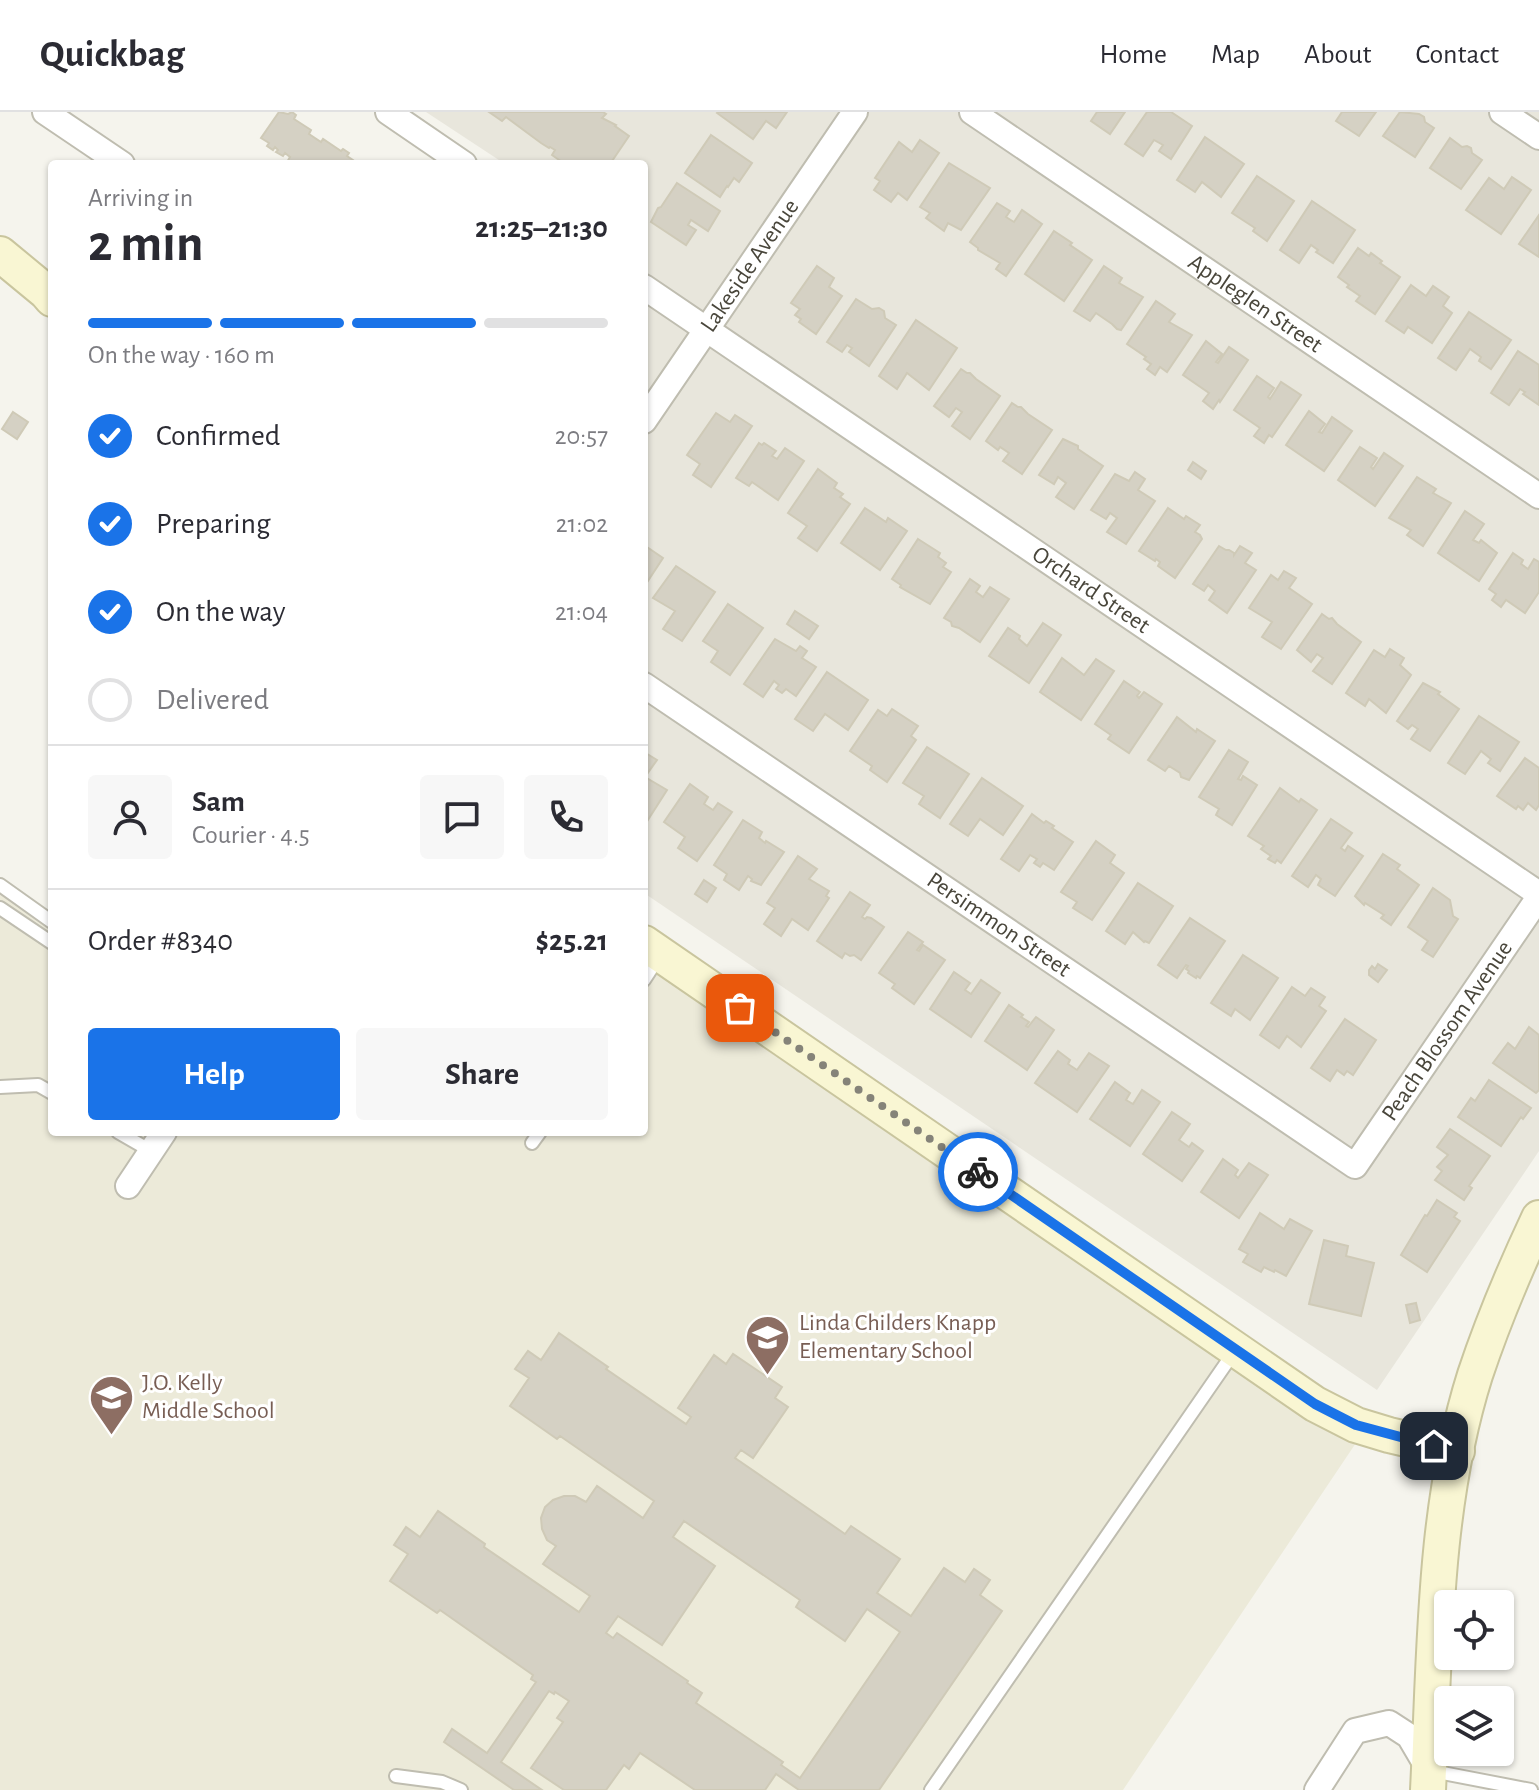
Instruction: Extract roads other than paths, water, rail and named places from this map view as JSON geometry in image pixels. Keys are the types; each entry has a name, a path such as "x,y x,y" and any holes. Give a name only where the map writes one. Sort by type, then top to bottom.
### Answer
{"street":[{"path":"45,112 116,160"},
{"path":"388,112 458,160"},
{"name":"Lakeside Avenue","path":"648,415 855,112"},
{"name":"Appleglen Street","path":"972,112 1539,496"},
{"path":"1502,112 1539,137"},
{"path":"0,254 48,294"},
{"name":"Orchard Street","path":"648,290 1539,896"},
{"name":"Persimmon Street","path":"648,688 1355,1166"},
{"name":"Peach Blossom Avenue","path":"1355,1166 1539,896"},
{"path":"650,959 1315,1404 1356,1425 1457,1451"},
{"path":"128,1186 157,1142"},
{"path":"1428,1780 1443,1529 1457,1451 1475,1377 1499,1307 1539,1218"},
{"path":"1317,1790 1355,1731 1389,1723 1409,1736 1428,1780"}],"lane":[{"path":"0,885 48,919"},
{"path":"0,908 48,940"},
{"path":"0,1087 38,1085 48,1091"},
{"path":"134,1136 157,1142"},
{"path":"532,1143 537,1136"},
{"path":"931,1790 1236,1349"},
{"path":"396,1776 442,1782 461,1790"},
{"path":"1428,1780 1531,1790"}],"place":[{"name":"Linda Childers Knapp Elementary School","path":"768,1376"},
{"name":"J.O. Kelly Middle School","path":"111,1436"}]}
